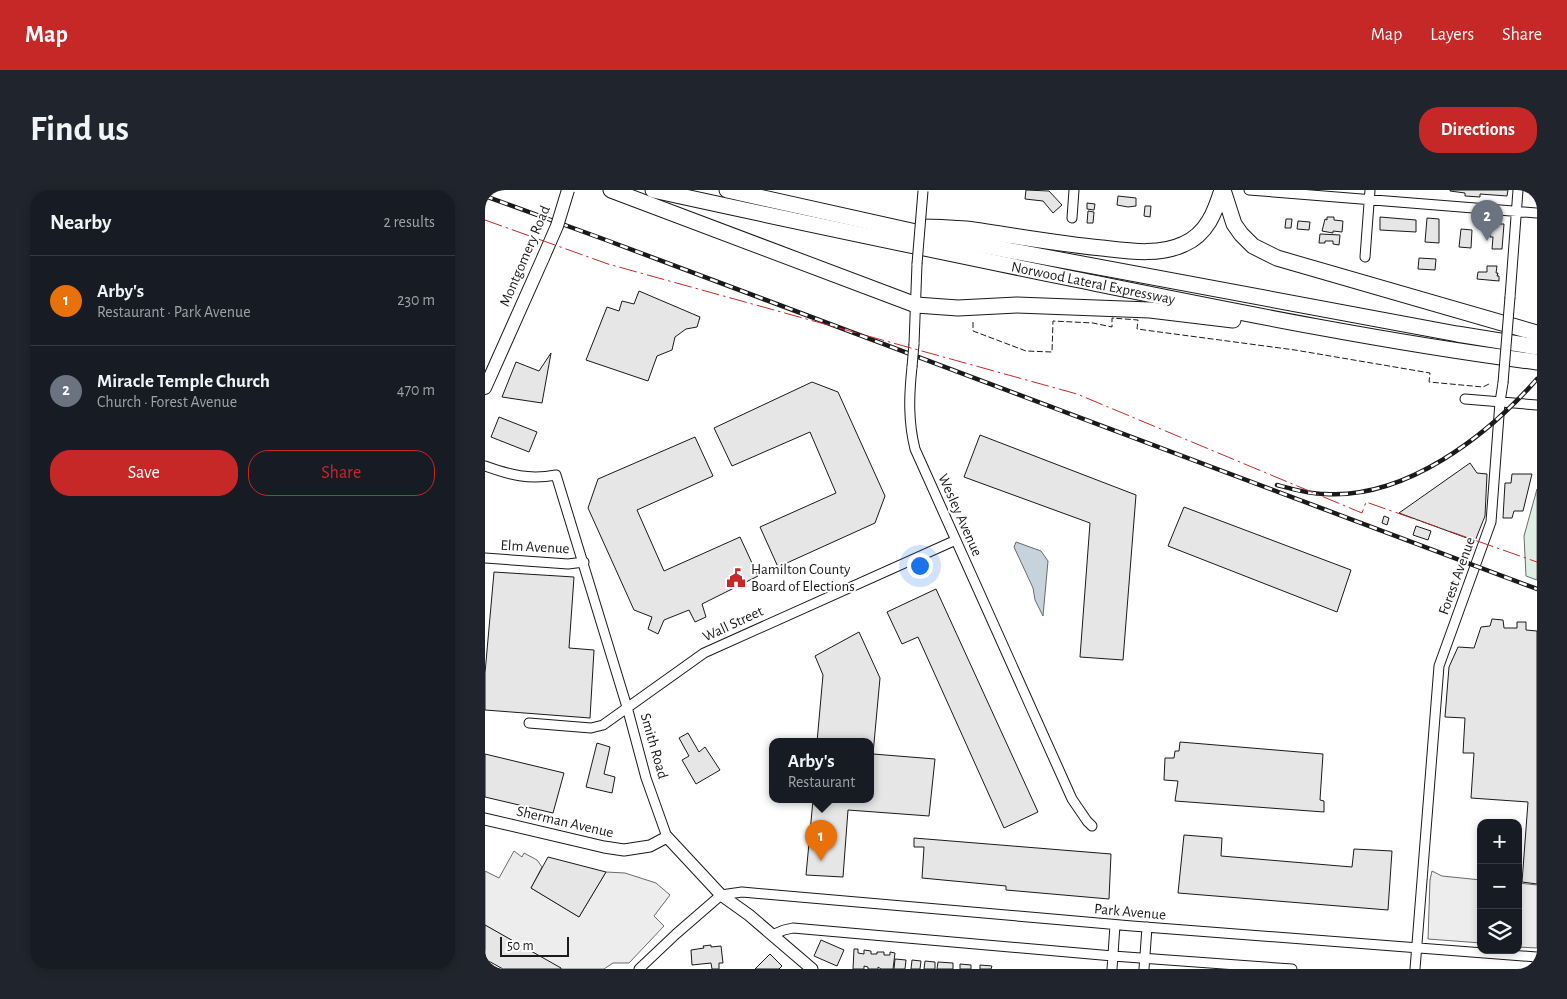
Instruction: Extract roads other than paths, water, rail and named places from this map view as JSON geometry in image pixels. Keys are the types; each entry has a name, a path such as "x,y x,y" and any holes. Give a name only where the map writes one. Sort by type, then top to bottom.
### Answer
{"highway":[{"path":"611,190 916,305 958,308 1017,305 1150,310 1345,331"},
{"name":"Norwood Lateral Expressway","path":"653,190 1194,304 1464,352 1537,362"},
{"name":"Norwood Lateral Expressway","path":"727,190 963,242 1457,334 1537,347"},
{"path":"880,224 965,229 1061,244 1132,252 1152,252 1169,250 1196,237 1207,226 1215,212 1223,190"},
{"path":"1223,190 1234,224 1253,246 1277,258 1537,333"}],"main road":[{"name":"Montgomery Road","path":"485,388 557,226 569,190"},
{"name":"Sherman Avenue","path":"485,819 604,847 625,850 650,846 667,838"},
{"name":"Smith Road","path":"667,838 721,894 813,969"}],"street":[{"path":"1072,218 1074,190"},
{"path":"1249,190 1537,213"},
{"path":"1365,257 1370,190"},
{"name":"Forest Avenue","path":"1415,969 1439,666 1491,522 1518,190"},
{"name":"Wesley Avenue","path":"923,191 909,412 915,449 1072,799 1092,826"},
{"path":"1465,399 1537,405"},
{"name":"Smith Road","path":"485,466 511,475 540,478 556,475 627,707 646,778 667,838"},
{"name":"Wall Street","path":"529,723 591,728 603,725 704,653 956,540"},
{"name":"Elm Avenue","path":"485,558 569,564 583,562"},
{"name":"Park Avenue","path":"721,894 742,892 1147,928 1537,957"},
{"path":"639,969 721,894"},
{"path":"1112,969 1115,925"},
{"path":"772,935 793,928 1145,959 1292,969"},
{"path":"1144,969 1147,928"}],"railway":[{"path":"485,196 1537,589"},
{"path":"1277,485 1319,494 1355,493 1385,486 1414,475 1443,460 1469,442 1517,401 1537,379"}],"place":[{"name":"Miracle Temple Church","path":"1487,241"},
{"name":"Hamilton County Board of Elections","path":"736,578"},
{"name":"Arby's","path":"821,861"}]}
